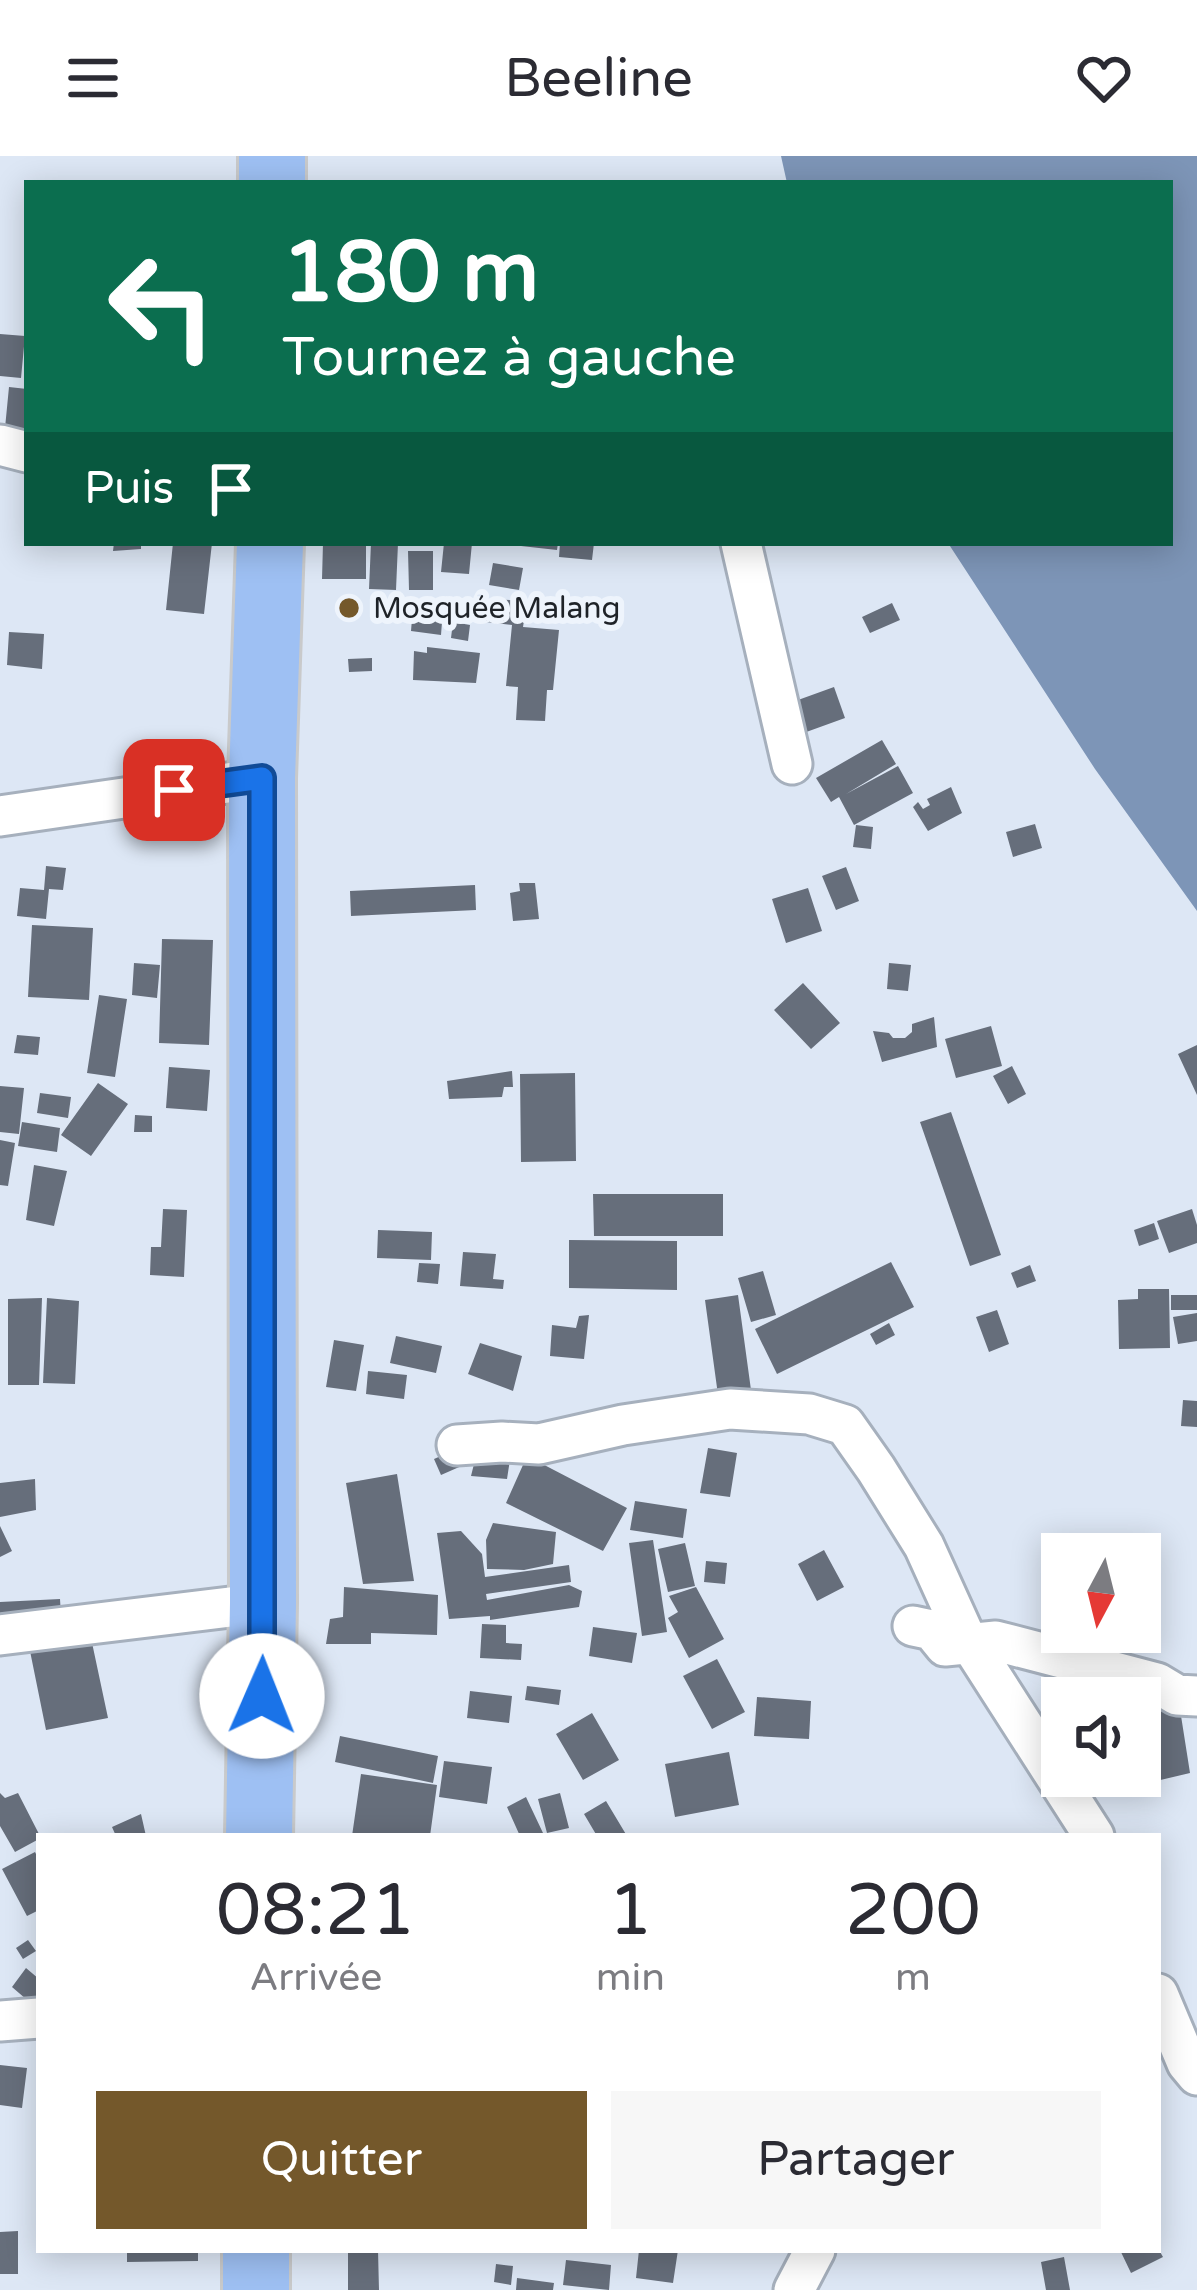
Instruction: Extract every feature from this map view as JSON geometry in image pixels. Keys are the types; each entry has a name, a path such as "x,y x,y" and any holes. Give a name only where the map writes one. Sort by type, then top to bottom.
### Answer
{"highway":[{"path":"259,1833 262,778 270,546"},
{"path":"256,2253 256,2290"}],"street":[{"path":"742,546 791,764"},
{"path":"0,816 262,778"},
{"path":"458,1445 538,1444 730,1409 809,1414 845,1425 924,1546 970,1644 1092,1833"},
{"path":"0,1635 263,1603"},
{"path":"913,1626 932,1630 945,1646 997,1641 1157,1683 1177,1695 1197,1696"},
{"path":"1161,2004 1181,2068"},
{"path":"0,2021 36,2018"},
{"path":"794,2290 813,2253"}],"water":[{"path":"781,156 1197,156 1197,911 1095,769 950,546 1173,546 1173,180 786,180"}],"building":[{"path":"0,334 24,336 21,378 0,376"},
{"path":"9,387 24,389 24,430 5,428"},
{"path":"114,546 141,546 141,549 113,551"},
{"path":"173,546 212,546 204,614 166,610"},
{"path":"323,546 366,546 366,579 322,579"},
{"path":"371,546 398,546 396,590 369,589"},
{"path":"444,546 472,546 469,574 441,572"},
{"path":"560,546 594,546 592,560 559,557"},
{"path":"408,551 433,551 433,590 409,590"},
{"path":"493,563 523,568 519,590 489,585"},
{"path":"489,599 527,601 523,627 559,630 545,721 516,720 518,687 506,686 512,625 486,622"},
{"path":"892,603 900,620 870,633 862,617"},
{"path":"413,607 443,609 441,635 411,631"},
{"path":"453,622 470,625 468,641 451,638"},
{"path":"9,632 44,634 42,669 7,665"},
{"path":"427,647 480,653 476,683 413,680 414,651 427,653"},
{"path":"372,658 372,671 349,672 348,659"},
{"path":"834,687 845,718 798,735 787,704"},
{"path":"882,740 896,764 846,794 898,766 913,793 854,825 839,797 831,802 816,778"},
{"path":"951,787 962,813 928,831 913,807 918,802 923,809 930,805 927,799"},
{"path":"1035,824 1042,848 1013,857 1006,832"},
{"path":"856,825 873,827 871,849 853,847"},
{"path":"46,866 66,868 63,890 49,889 46,919 17,916 20,888 44,890"},
{"path":"846,867 859,901 836,910 822,876"},
{"path":"519,883 535,883 539,919 513,921 510,893 520,891"},
{"path":"475,885 476,910 351,916 350,891"},
{"path":"808,888 822,931 786,943 772,899"},
{"path":"32,925 93,928 89,1000 28,997"},
{"path":"162,939 213,940 209,1045 159,1043"},
{"path":"134,963 160,965 157,998 132,995"},
{"path":"889,963 911,965 908,991 887,989"},
{"path":"803,983 840,1023 811,1049 774,1010"},
{"path":"99,995 127,999 115,1077 87,1073"},
{"path":"934,1017 937,1047 882,1062 873,1031 905,1038 912,1024"},
{"path":"991,1026 1002,1066 956,1078 945,1039"},
{"path":"17,1035 40,1037 38,1055 14,1053"},
{"path":"1197,1045 1197,1095 1178,1054"},
{"path":"1012,1066 1026,1094 1008,1104 993,1076"},
{"path":"169,1067 210,1070 207,1111 166,1108"},
{"path":"512,1071 513,1087 504,1087 502,1097 449,1099 447,1081"},
{"path":"575,1073 576,1161 521,1162 520,1074"},
{"path":"98,1083 128,1104 91,1156 61,1135"},
{"path":"0,1086 24,1088 19,1134 0,1132"},
{"path":"40,1093 71,1097 68,1118 37,1113"},
{"path":"951,1112 1001,1255 970,1266 920,1122"},
{"path":"135,1115 152,1116 152,1132 134,1132"},
{"path":"22,1122 60,1128 57,1152 18,1146"},
{"path":"0,1140 15,1143 8,1186 0,1185"},
{"path":"34,1165 67,1171 54,1226 26,1220"},
{"path":"593,1194 723,1194 723,1236 594,1236"},
{"path":"163,1209 187,1210 184,1277 150,1275 151,1247 161,1247"},
{"path":"1192,1209 1197,1243 1169,1253 1157,1221"},
{"path":"1154,1223 1159,1239 1139,1246 1134,1230"},
{"path":"378,1230 432,1232 431,1260 377,1258"},
{"path":"569,1240 677,1241 677,1290 569,1288"},
{"path":"463,1252 496,1254 493,1279 504,1280 503,1289 460,1286"},
{"path":"891,1262 914,1307 777,1374 755,1329"},
{"path":"419,1263 440,1264 438,1284 417,1282"},
{"path":"1030,1265 1036,1281 1017,1288 1011,1273"},
{"path":"763,1271 776,1315 751,1322 738,1278"},
{"path":"1138,1289 1169,1289 1170,1348 1119,1349 1118,1300 1138,1299"},
{"path":"738,1295 751,1390 718,1395 705,1300"},
{"path":"1171,1295 1197,1295 1197,1310 1171,1310"},
{"path":"42,1298 39,1385 8,1385 8,1299"},
{"path":"47,1298 79,1301 75,1384 43,1383"},
{"path":"997,1310 1009,1344 989,1352 976,1317"},
{"path":"1197,1313 1197,1341 1178,1344 1173,1317"},
{"path":"589,1315 584,1359 550,1356 552,1325 576,1328 579,1316"},
{"path":"889,1323 895,1335 876,1345 870,1334"},
{"path":"396,1336 442,1346 436,1373 390,1363"},
{"path":"334,1340 364,1345 356,1391 326,1387"},
{"path":"480,1343 522,1356 513,1391 468,1374"},
{"path":"368,1371 407,1375 404,1399 366,1394"},
{"path":"1183,1400 1197,1401 1197,1427 1181,1426"},
{"path":"459,1448 466,1464 441,1475 434,1459"},
{"path":"478,1448 511,1453 507,1479 471,1476"},
{"path":"708,1448 737,1453 730,1497 700,1493"},
{"path":"527,1456 627,1508 603,1551 506,1503"},
{"path":"397,1474 414,1581 363,1584 346,1483"},
{"path":"35,1479 36,1510 0,1517 0,1483"},
{"path":"635,1501 687,1509 683,1538 630,1530"},
{"path":"493,1523 556,1532 553,1564 524,1570 487,1569 486,1540"},
{"path":"0,1526 12,1551 0,1557"},
{"path":"461,1531 482,1554 485,1577 569,1565 571,1582 486,1594 487,1600 569,1585 582,1591 579,1607 490,1620 490,1616 449,1619 437,1533"},
{"path":"653,1540 667,1632 642,1636 629,1543"},
{"path":"685,1543 695,1586 668,1592 658,1549"},
{"path":"824,1550 844,1587 817,1601 798,1564"},
{"path":"706,1561 727,1563 725,1584 704,1582"},
{"path":"344,1587 438,1595 437,1635 371,1633 371,1644 326,1644 330,1619 343,1617"},
{"path":"696,1587 724,1639 689,1658 668,1618 678,1612 669,1596"},
{"path":"60,1599 61,1615 0,1623 0,1602"},
{"path":"482,1624 506,1625 506,1643 522,1644 521,1660 480,1658"},
{"path":"593,1627 637,1633 632,1663 589,1656"},
{"path":"91,1638 108,1718 46,1730 30,1651"},
{"path":"717,1659 745,1712 712,1729 683,1676"},
{"path":"527,1686 561,1690 559,1705 525,1700"},
{"path":"470,1691 512,1696 509,1723 467,1718"},
{"path":"757,1697 811,1701 809,1739 754,1736"},
{"path":"1179,1703 1190,1773 1161,1780 1161,1705"},
{"path":"592,1713 619,1760 583,1780 556,1734"},
{"path":"340,1736 438,1756 433,1783 335,1762"},
{"path":"729,1752 739,1805 675,1817 665,1764"},
{"path":"444,1761 492,1767 487,1804 439,1797"},
{"path":"361,1774 437,1785 430,1833 352,1833"},
{"path":"0,1793 5,1798 18,1793 38,1833 36,1841 15,1852 0,1826"},
{"path":"560,1793 569,1828 547,1833 538,1799"},
{"path":"526,1797 543,1833 519,1833 507,1807"},
{"path":"606,1801 625,1833 595,1833 584,1814"},
{"path":"141,1814 145,1833 115,1833 112,1827"},
{"path":"35,1852 36,1912 27,1916 2,1869"},
{"path":"28,1940 36,1951 23,1959 16,1948"},
{"path":"26,1968 36,1976 33,2005 12,1987"},
{"path":"0,2065 27,2068 22,2108 0,2105"},
{"path":"18,2231 18,2274 0,2274 0,2232"},
{"path":"127,2253 198,2253 198,2261 127,2262"},
{"path":"348,2253 378,2253 379,2290 348,2290"},
{"path":"639,2253 678,2253 673,2283 636,2278"},
{"path":"1121,2253 1161,2253 1163,2257 1131,2273"},
{"path":"1064,2257 1070,2290 1046,2290 1041,2262"},
{"path":"566,2260 611,2265 609,2290 563,2285"},
{"path":"496,2264 513,2266 511,2285 494,2282"},
{"path":"517,2278 554,2283 553,2290 516,2290"}],"place":[{"name":"Mosquée Malang","path":"349,608"}],"route":[{"path":"174,790 262,778 262,1696"}]}
